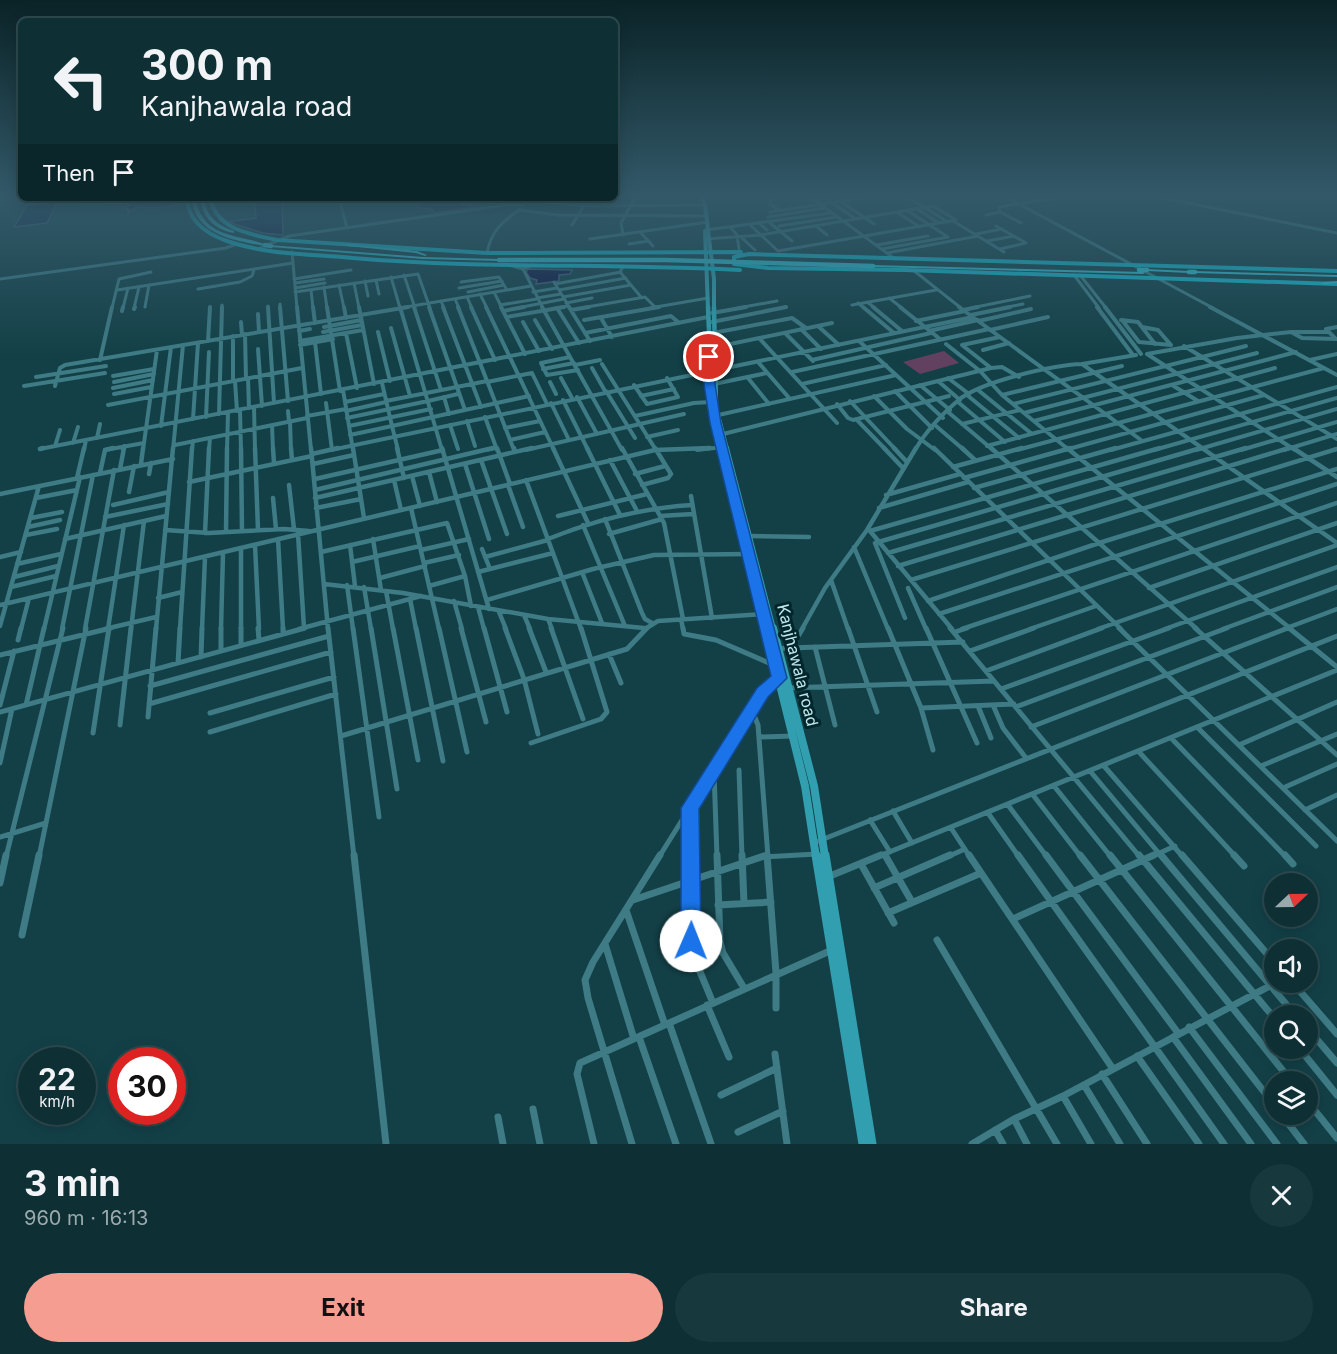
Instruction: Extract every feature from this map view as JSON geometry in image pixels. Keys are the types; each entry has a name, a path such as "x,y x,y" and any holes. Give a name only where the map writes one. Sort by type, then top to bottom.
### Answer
{"highway":[{"path":"339,249 500,259 873,264 1337,278"},
{"path":"391,249 417,252 424,256"},
{"path":"341,257 424,256"},
{"path":"1317,271 1337,278"},
{"path":"1324,283 1337,278"}],"main road":[{"path":"284,249 341,257 438,264 659,266 668,263 666,255 657,252 487,254 416,249"},
{"path":"602,254 656,250 800,256"},
{"name":"Kanjhawala road","path":"709,252 711,371 716,415"},
{"path":"1146,273 1077,275 741,267 734,264 734,257 749,254 1132,266 1193,274 1324,283"},
{"path":"605,264 742,270 797,268"},
{"name":"Kanjhawala road","path":"710,268 708,298 711,317"},
{"path":"1193,274 1317,271"},
{"name":"Kanjhawala road","path":"712,384 711,402 778,649 794,736 830,876 873,1144"},
{"name":"Kanjhawala road","path":"724,447 750,536 751,554 779,678 785,688 814,786 820,841 818,854 863,1144"}],"street":[{"path":"0,279 200,249"},
{"path":"487,254 488,249"},
{"path":"883,249 895,259"},
{"path":"887,252 901,249"},
{"path":"1001,249 1004,252"},
{"path":"1102,249 1336,373"},
{"path":"292,252 329,636 386,1144"},
{"path":"117,290 293,263"},
{"path":"507,264 523,269 537,264"},
{"path":"621,272 623,266"},
{"path":"523,269 533,292 661,518 673,557 684,634 716,640 777,666"},
{"path":"198,289 248,280 254,270"},
{"path":"295,286 311,290 351,270"},
{"path":"913,270 936,290 1142,440"},
{"path":"100,360 121,277 152,272"},
{"path":"621,272 641,297"},
{"path":"503,310 540,304 621,272"},
{"path":"229,285 230,273"},
{"path":"404,275 441,390"},
{"path":"295,286 325,282 339,285 418,275 465,410"},
{"path":"1077,275 1141,354"},
{"path":"1077,275 1133,355"},
{"path":"391,277 489,609"},
{"path":"461,282 497,277 507,290"},
{"path":"561,294 626,278"},
{"path":"376,279 379,294"},
{"path":"365,281 368,296"},
{"path":"295,286 325,282"},
{"path":"325,282 341,390 345,402 364,518"},
{"path":"354,283 374,384"},
{"path":"459,288 503,283"},
{"path":"468,292 503,283"},
{"path":"145,307 149,285"},
{"path":"339,285 346,318"},
{"path":"500,305 631,285"},
{"path":"323,332 362,322 400,308 531,286"},
{"path":"134,309 139,287"},
{"path":"522,287 529,300"},
{"path":"122,311 128,288"},
{"path":"512,289 519,302"},
{"path":"311,290 315,323"},
{"path":"852,305 936,290"},
{"path":"494,292 525,354"},
{"path":"533,292 592,298"},
{"path":"480,294 582,510 625,626"},
{"path":"561,294 557,308 579,343"},
{"path":"561,294 590,341"},
{"path":"467,297 495,360"},
{"path":"571,310 641,297 647,297 655,307"},
{"path":"916,321 1030,297"},
{"path":"584,320 708,298"},
{"path":"889,298 941,340"},
{"path":"455,299 515,452"},
{"path":"441,301 481,407"},
{"path":"40,449 643,331 777,301"},
{"path":"867,302 902,332"},
{"path":"858,303 901,340"},
{"path":"189,482 667,378 779,358 902,332 1023,303"},
{"path":"279,304 288,401"},
{"path":"219,414 222,305"},
{"path":"268,306 274,403"},
{"path":"208,341 210,307"},
{"path":"711,317 786,307"},
{"path":"507,317 557,308"},
{"path":"812,360 1031,309"},
{"path":"258,315 259,332"},
{"path":"585,333 673,316 679,323"},
{"path":"792,372 1048,317"},
{"path":"346,318 362,322"},
{"path":"300,343 315,342 346,318"},
{"path":"601,318 612,337"},
{"path":"660,318 666,326"},
{"path":"712,334 795,318 821,349"},
{"path":"1113,319 1136,321 1155,344"},
{"path":"535,320 552,349"},
{"path":"651,320 657,328"},
{"path":"1122,320 1139,342 1172,346 1291,332 1328,332 1337,339"},
{"path":"242,322 255,429 258,530"},
{"path":"324,327 346,333 362,322"},
{"path":"523,322 539,351"},
{"path":"299,328 315,323 332,330"},
{"path":"637,323 643,331"},
{"path":"712,347 832,323"},
{"path":"624,325 630,333"},
{"path":"818,326 839,345"},
{"path":"1142,327 1156,329 1172,346"},
{"path":"1328,332 1326,328 1337,327"},
{"path":"56,383 63,366 281,328 310,329"},
{"path":"391,328 410,396"},
{"path":"300,343 332,330"},
{"path":"1237,338 1253,330"},
{"path":"378,332 390,381"},
{"path":"1291,332 1302,338 1337,339"},
{"path":"346,333 357,388"},
{"path":"785,333 819,367"},
{"path":"233,336 234,381 241,432 242,531"},
{"path":"950,348 1000,337"},
{"path":"759,338 837,423"},
{"path":"860,341 943,418"},
{"path":"315,342 321,394"},
{"path":"193,419 198,343"},
{"path":"983,350 1009,343"},
{"path":"830,876 1272,698 1337,668 1055,439 1002,395 980,371 946,344"},
{"path":"148,717 183,345"},
{"path":"963,345 992,368"},
{"path":"789,648 831,580 867,532 879,507 921,438 959,401 968,394 993,384 1047,369 1147,354 1172,346"},
{"path":"1184,346 1335,436"},
{"path":"1013,404 1246,346"},
{"path":"161,426 171,347"},
{"path":"258,349 262,406"},
{"path":"141,465 157,350"},
{"path":"206,417 209,352"},
{"path":"1034,421 1296,352"},
{"path":"962,424 1117,389 1257,353"},
{"path":"1147,354 1337,477"},
{"path":"1310,360 1337,354"},
{"path":"570,357 541,363 548,376 575,366"},
{"path":"543,369 601,362 670,472 670,477 642,485"},
{"path":"758,362 790,399"},
{"path":"1082,364 1337,544"},
{"path":"802,384 886,365"},
{"path":"36,377 106,366"},
{"path":"1002,395 1122,366"},
{"path":"721,434 992,368 1002,367 1020,377"},
{"path":"108,405 302,368"},
{"path":"592,368 634,438"},
{"path":"987,446 1240,380 1275,368"},
{"path":"953,467 1324,368"},
{"path":"113,376 154,369"},
{"path":"24,387 105,373"},
{"path":"712,384 767,373"},
{"path":"114,382 154,374"},
{"path":"175,445 327,412 532,374 569,440"},
{"path":"716,415 896,375"},
{"path":"561,378 597,434"},
{"path":"634,385 647,404 679,397 667,378"},
{"path":"748,378 769,404"},
{"path":"948,378 1018,438"},
{"path":"113,388 153,381"},
{"path":"938,381 1005,442"},
{"path":"550,382 556,394"},
{"path":"382,383 404,478"},
{"path":"920,385 996,455 1055,503 1337,755"},
{"path":"1172,385 1198,401"},
{"path":"553,389 565,386"},
{"path":"114,394 151,387"},
{"path":"974,488 1337,387"},
{"path":"641,396 674,389"},
{"path":"978,390 1032,435"},
{"path":"895,391 975,460"},
{"path":"345,402 384,394"},
{"path":"347,418 458,394"},
{"path":"879,507 964,478 1264,394"},
{"path":"350,435 529,396"},
{"path":"874,396 953,467 1305,810 1336,837"},
{"path":"837,404 849,419 856,419 949,396"},
{"path":"444,397 449,414"},
{"path":"867,532 983,497 1337,398"},
{"path":"563,400 620,515"},
{"path":"850,401 906,461"},
{"path":"635,416 694,403 711,402"},
{"path":"326,403 333,450"},
{"path":"349,426 431,409"},
{"path":"905,618 874,546 878,542 1337,409"},
{"path":"288,411 292,460"},
{"path":"225,532 228,412"},
{"path":"315,498 684,414"},
{"path":"485,417 523,527"},
{"path":"856,419 903,468"},
{"path":"467,421 475,446"},
{"path":"505,428 540,421"},
{"path":"888,553 1337,422"},
{"path":"97,438 100,424"},
{"path":"273,425 274,463"},
{"path":"450,425 458,449"},
{"path":"73,443 78,427"},
{"path":"55,446 60,430"},
{"path":"647,437 678,430"},
{"path":"510,440 545,432"},
{"path":"898,566 1335,436"},
{"path":"205,533 210,438"},
{"path":"26,705 77,490 86,440"},
{"path":"178,663 193,441"},
{"path":"100,473 104,451 144,442"},
{"path":"120,469 124,446"},
{"path":"3,604 626,456 655,450 724,447"},
{"path":"315,490 495,448"},
{"path":"911,580 1337,449"},
{"path":"315,479 442,450"},
{"path":"313,464 354,455"},
{"path":"0,494 173,459"},
{"path":"481,460 507,534"},
{"path":"610,460 637,511"},
{"path":"149,474 151,463"},
{"path":"465,464 489,539"},
{"path":"129,492 134,466"},
{"path":"636,474 665,466"},
{"path":"928,601 1099,543 1337,469"},
{"path":"22,935 74,693 114,470"},
{"path":"429,472 437,502"},
{"path":"0,883 60,640 93,475"},
{"path":"412,476 420,506"},
{"path":"886,495 964,478"},
{"path":"394,480 401,510"},
{"path":"526,480 578,620 606,707 605,715 593,722 531,744"},
{"path":"939,614 1337,484"},
{"path":"289,485 294,529"},
{"path":"0,626 3,604 11,587 39,487"},
{"path":"36,498 77,490"},
{"path":"113,505 169,492"},
{"path":"558,516 647,494"},
{"path":"691,496 712,618"},
{"path":"273,498 276,529"},
{"path":"316,508 361,499"},
{"path":"105,517 168,504"},
{"path":"955,632 1193,550 1337,504"},
{"path":"485,556 548,539 586,524 620,515 655,507 692,505"},
{"path":"411,508 467,752"},
{"path":"31,518 62,512"},
{"path":"609,534 661,518 693,514"},
{"path":"65,539 166,516"},
{"path":"605,519 620,563 644,617 652,623"},
{"path":"28,527 60,520"},
{"path":"120,725 144,520"},
{"path":"321,552 447,523 459,555 471,606"},
{"path":"1149,588 1337,523"},
{"path":"93,733 124,525"},
{"path":"26,536 57,529"},
{"path":"165,530 205,533 276,529 309,531"},
{"path":"867,532 888,553 955,632 1264,1006"},
{"path":"298,534 304,628"},
{"path":"750,536 809,537"},
{"path":"352,562 468,538"},
{"path":"278,539 283,634"},
{"path":"373,539 418,760"},
{"path":"986,670 1337,544"},
{"path":"255,545 259,640"},
{"path":"350,545 355,586"},
{"path":"854,547 921,708 933,750"},
{"path":"241,548 241,645"},
{"path":"482,549 490,569"},
{"path":"0,557 21,552"},
{"path":"221,651 223,553"},
{"path":"478,572 553,553"},
{"path":"17,564 61,554"},
{"path":"487,600 582,572 654,555 673,557 751,554"},
{"path":"380,578 459,555"},
{"path":"201,657 206,557"},
{"path":"14,576 58,566"},
{"path":"1001,689 1337,567"},
{"path":"582,572 602,623"},
{"path":"11,587 56,576"},
{"path":"429,586 465,576"},
{"path":"831,580 878,712"},
{"path":"324,584 384,590 548,619 578,620 644,628"},
{"path":"348,585 350,615 379,817"},
{"path":"364,587 397,789"},
{"path":"921,708 1015,706 1337,587"},
{"path":"908,588 977,743"},
{"path":"158,598 182,592"},
{"path":"0,712 421,596"},
{"path":"18,640 29,598"},
{"path":"410,599 443,760"},
{"path":"454,602 486,722"},
{"path":"970,651 1096,606"},
{"path":"478,608 507,712"},
{"path":"1031,726 1337,609"},
{"path":"499,612 524,679 538,734"},
{"path":"341,735 609,654 633,645 644,628 652,623 764,614"},
{"path":"524,615 546,672"},
{"path":"0,655 156,617"},
{"path":"548,619 583,719"},
{"path":"150,686 329,636"},
{"path":"820,841 1337,636"},
{"path":"778,649 963,642"},
{"path":"815,647 828,687 835,725"},
{"path":"0,705 14,651"},
{"path":"149,704 331,652"},
{"path":"609,654 621,683"},
{"path":"210,713 334,677"},
{"path":"632,1144 603,1052 585,980 626,910 752,710 767,687 779,678"},
{"path":"785,688 994,681"},
{"path":"210,732 336,694"},
{"path":"1239,746 1337,702"},
{"path":"993,705 1003,728 1026,758"},
{"path":"978,706 991,738"},
{"path":"0,763 12,709"},
{"path":"752,710 758,725 759,737 776,973 776,1008"},
{"path":"1198,728 1316,846"},
{"path":"1261,766 1337,734"},
{"path":"759,737 794,736"},
{"path":"1172,738 1293,864"},
{"path":"1139,752 1244,866"},
{"path":"1283,788 1337,764"},
{"path":"1104,766 1264,950"},
{"path":"739,770 744,903"},
{"path":"714,771 720,942 723,953 744,988"},
{"path":"1090,771 1264,973"},
{"path":"1054,786 1283,1071"},
{"path":"1033,795 1264,1092"},
{"path":"1305,810 1337,795"},
{"path":"1008,805 1073,891 1251,1144"},
{"path":"690,808 691,950 729,1057"},
{"path":"893,811 912,843"},
{"path":"988,813 1224,1144"},
{"path":"870,820 898,879 912,902"},
{"path":"0,837 46,823"},
{"path":"951,828 1113,1069"},
{"path":"1012,919 1099,879 1143,862 1174,846"},
{"path":"874,888 965,849"},
{"path":"632,901 744,861 768,855 818,854"},
{"path":"861,864 894,922"},
{"path":"888,913 981,873"},
{"path":"718,905 771,902"},
{"path":"626,910 711,1144"},
{"path":"937,940 1058,1144"},
{"path":"605,944 676,1144"},
{"path":"594,1144 577,1066 580,1063 776,973 832,950 842,950"},
{"path":"976,1143 1014,1119 1063,1096 1264,989"},
{"path":"1302,993 1337,1034"},
{"path":"1189,1027 1277,1144"},
{"path":"1318,1041 1337,1063"},
{"path":"775,1054 787,1144"},
{"path":"1137,1056 1199,1144"},
{"path":"1308,1059 1337,1095"},
{"path":"721,1095 777,1068"},
{"path":"1102,1074 1147,1144"},
{"path":"1084,1085 1120,1144"},
{"path":"1063,1096 1091,1144"},
{"path":"533,1109 540,1144"},
{"path":"738,1132 783,1111"},
{"path":"1318,1114 1337,1138"},
{"path":"498,1117 503,1144"},
{"path":"1014,1119 1028,1144"},
{"path":"1289,1125 1304,1144"},
{"path":"995,1130 1003,1144"}],"shaded area":[{"path":"944,351 959,363 920,374 903,362"}],"water":[{"path":"528,269 572,270 570,274 559,275 559,281 536,284 537,280 530,278 526,272"}],"route":[{"path":"691,941 690,808 762,692 779,678 715,423 709,384 709,357"}]}
